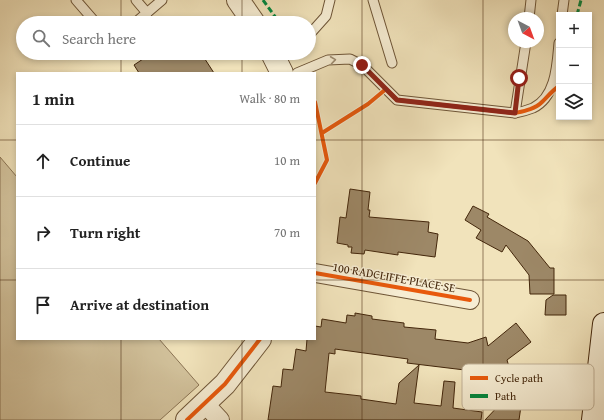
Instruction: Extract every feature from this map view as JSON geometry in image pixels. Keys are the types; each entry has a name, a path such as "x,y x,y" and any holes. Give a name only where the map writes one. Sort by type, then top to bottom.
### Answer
{"street":[{"path":"238,0 249,16"},
{"path":"276,60 282,72"},
{"name":"100 RADCLIFFE PLACE SE","path":"316,273 470,300"},
{"path":"593,420 604,324"},
{"path":"187,420 205,404 244,362 259,340"},
{"path":"205,404 220,420"}],"lane":[{"path":"76,0 90,16"},
{"path":"136,0 147,13"},
{"path":"144,16 162,0"},
{"path":"316,27 326,16 330,0"},
{"path":"373,0 392,63"},
{"path":"530,12 531,0"},
{"path":"562,12 564,0"},
{"path":"515,113 525,48"},
{"path":"299,72 328,60 350,59 362,65 397,100 515,113 533,108 542,102 549,93 556,72 558,48"}],"shaded area":[{"path":"0,157 16,176 16,340 160,340 199,385 160,420 0,420"}],"building":[{"path":"142,60 206,60 213,72 138,72 134,65"},
{"path":"350,189 370,192 368,210 370,210 369,217 429,222 428,232 438,234 435,257 398,252 398,255 365,250 364,254 351,253 352,247 337,243 340,217 346,218"},
{"path":"473,206 489,214 487,217 528,241 550,268 554,268 554,294 530,294 529,275 506,245 502,252 476,238 481,230 465,220"},
{"path":"553,295 566,295 566,315 545,315 546,300"},
{"path":"355,313 372,316 372,319 404,323 404,327 436,330 435,339 468,343 486,337 488,346 516,323 531,342 507,360 508,364 462,364 462,370 407,363 408,359 335,349 335,354 329,353 325,392 361,396 361,399 396,404 399,383 419,365 414,403 441,406 444,381 455,382 453,408 482,412 481,420 268,420 273,386 281,387 283,369 293,370 296,349 306,351 307,340 316,340 316,326 321,327 322,319 346,323 347,315 355,316"},
{"path":"494,410 520,410 519,420 485,420"}],"marked path":[{"path":"263,0 275,16"},
{"path":"578,12 581,0"}],"cycle path":[{"path":"322,133 368,104 386,89 397,100 515,113 536,106 556,89"},
{"path":"316,107 327,160 316,181"},
{"path":"316,273 470,300"},
{"path":"187,420 225,384 259,340"}],"route":[{"path":"362,65 397,100 515,113 519,78"}]}
